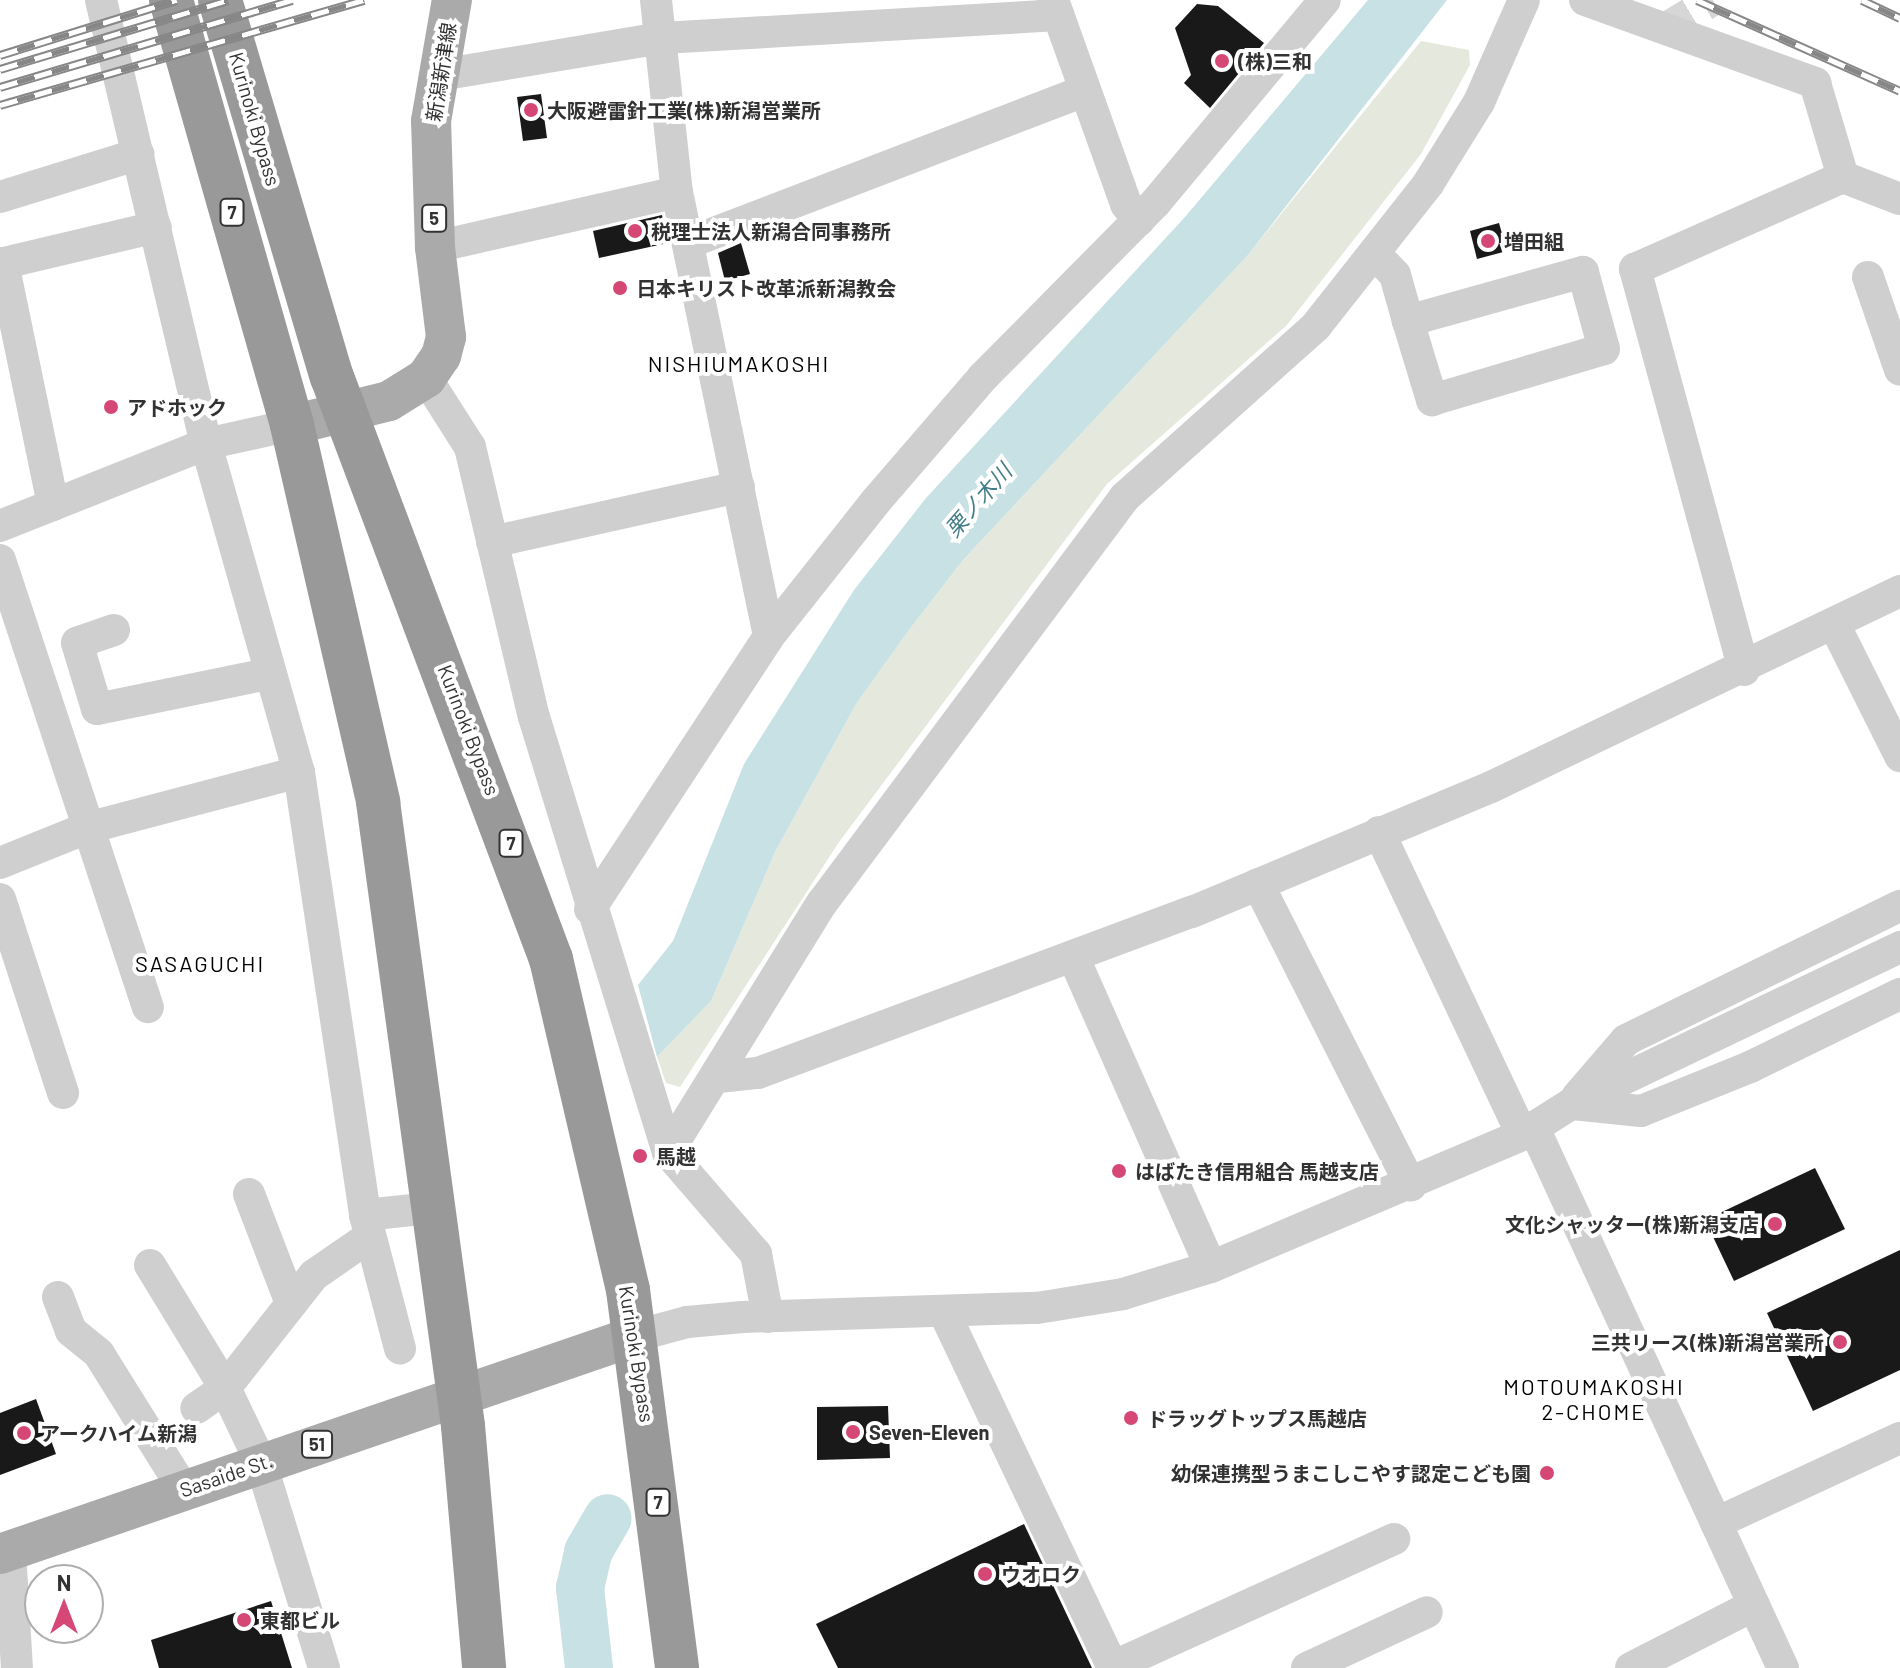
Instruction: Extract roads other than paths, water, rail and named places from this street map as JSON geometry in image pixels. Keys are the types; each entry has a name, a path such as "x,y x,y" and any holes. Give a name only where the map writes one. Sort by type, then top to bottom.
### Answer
{"highway":[{"name":"7","path":"171,0 292,425 378,802 457,1395 484,1668"},
{"name":"Kurinoki Bypass","path":"220,0 345,410 551,959 635,1336 677,1668"}],"main road":[{"name":"新潟新津線","path":"426,378 446,337 435,247 431,121 452,0"},
{"path":"292,425 389,401 426,378"},
{"name":"Sasaide St.","path":"5,1552 635,1336"}],"street":[{"path":"101,0 206,444 267,674 299,772 367,1226 400,1348"},
{"path":"656,0 677,192 769,636"},
{"path":"590,909 769,636 983,377 1139,221 1325,0"},
{"path":"668,1152 719,1077 822,903 1125,497 1316,326 1428,184 1479,102 1524,0"},
{"path":"1585,0 1815,83 1843,177"},
{"path":"440,75 662,38 1056,7 1126,204 1139,221"},
{"path":"688,243 1085,91"},
{"path":"0,197 139,154"},
{"path":"1744,670 1635,269 1843,177 1900,199"},
{"path":"435,247 677,192"},
{"path":"53,505 1,264 156,227"},
{"path":"1374,253 1395,275 1408,321 1432,400 1604,349 1583,272 1408,321"},
{"path":"1868,277 1900,370"},
{"path":"426,378 470,447 492,542 590,909 668,1152 756,1254 768,1317"},
{"path":"0,526 206,444 292,425"},
{"path":"492,542 739,487"},
{"path":"0,560 148,1007"},
{"path":"719,1077 758,1073 1258,884 1744,670 1900,591"},
{"path":"1834,624 1900,756"},
{"path":"114,630 77,643 97,709 267,674"},
{"path":"0,863 87,828 299,772"},
{"path":"1379,832 1528,1132 1783,1668"},
{"path":"1258,884 1411,1185"},
{"path":"0,899 63,1093"},
{"path":"1571,1104 1626,1040 1900,906"},
{"path":"635,1336 687,1322 768,1317 945,1314 1123,1294 1211,1267 1411,1185 1528,1132 1571,1104 1900,947"},
{"path":"1073,956 1211,1267"},
{"path":"1571,1104 1641,1111 1750,1067 1900,994"},
{"path":"249,1194 290,1301"},
{"path":"196,1408 225,1388 290,1301 367,1226 430,1208"},
{"path":"150,1265 225,1388 261,1463 324,1668"},
{"path":"58,1297 71,1331 99,1354 184,1490"},
{"path":"945,1314 1113,1668 1394,1539"},
{"path":"1716,1523 1900,1438"},
{"path":"5,1552 17,1668"},
{"path":"1631,1668 1754,1605"},
{"path":"1307,1668 1427,1612"}],"water":[{"path":"1368,0 1447,0 1248,255 963,560 909,630 856,704 776,850 711,1001 657,1057 638,985 673,941 744,764 854,590 926,498 1185,217"}],"waterway":[{"name":"栗ノ木川","path":"589,1668 580,1588 588,1552 608,1518"}],"tunnel":[{"path":"1663,30 1713,0"}],"railway":[{"path":"0,55 177,0"},
{"path":"0,69 228,0"},
{"path":"0,87 292,0"},
{"path":"0,105 364,0"},
{"path":"1697,0 1900,91"},
{"path":"1862,0 1900,18"}],"place":[{"name":"(株)三和","path":"1222,61"},
{"name":"大阪避雷針工業(株)新潟営業所","path":"531,110"},
{"name":"税理士法人新潟合同事務所","path":"635,231"},
{"name":"増田組","path":"1488,241"},
{"name":"日本キリスト改革派新潟教会","path":"620,288"},
{"name":"アドホック","path":"111,407"},
{"name":"馬越","path":"640,1156"},
{"name":"はばたき信用組合 馬越支店","path":"1119,1171"},
{"name":"文化シャッター(株)新潟支店","path":"1775,1224"},
{"name":"三共リース(株)新潟営業所","path":"1840,1342"},
{"name":"ドラッグトップス馬越店","path":"1131,1418"},
{"name":"Seven-Eleven","path":"853,1432"},
{"name":"アークハイム新潟","path":"24,1433"},
{"name":"幼保連携型うまこしこやす認定こども園","path":"1547,1473"},
{"name":"ウオロク","path":"985,1574"},
{"name":"東都ビル","path":"244,1620"}],"district":[{"name":"NISHIUMAKOSHI","path":"739,364"},
{"name":"SASAGUCHI","path":"200,964"},
{"name":"MOTOUMAKOSHI 2-CHOME","path":"1594,1398"}]}
